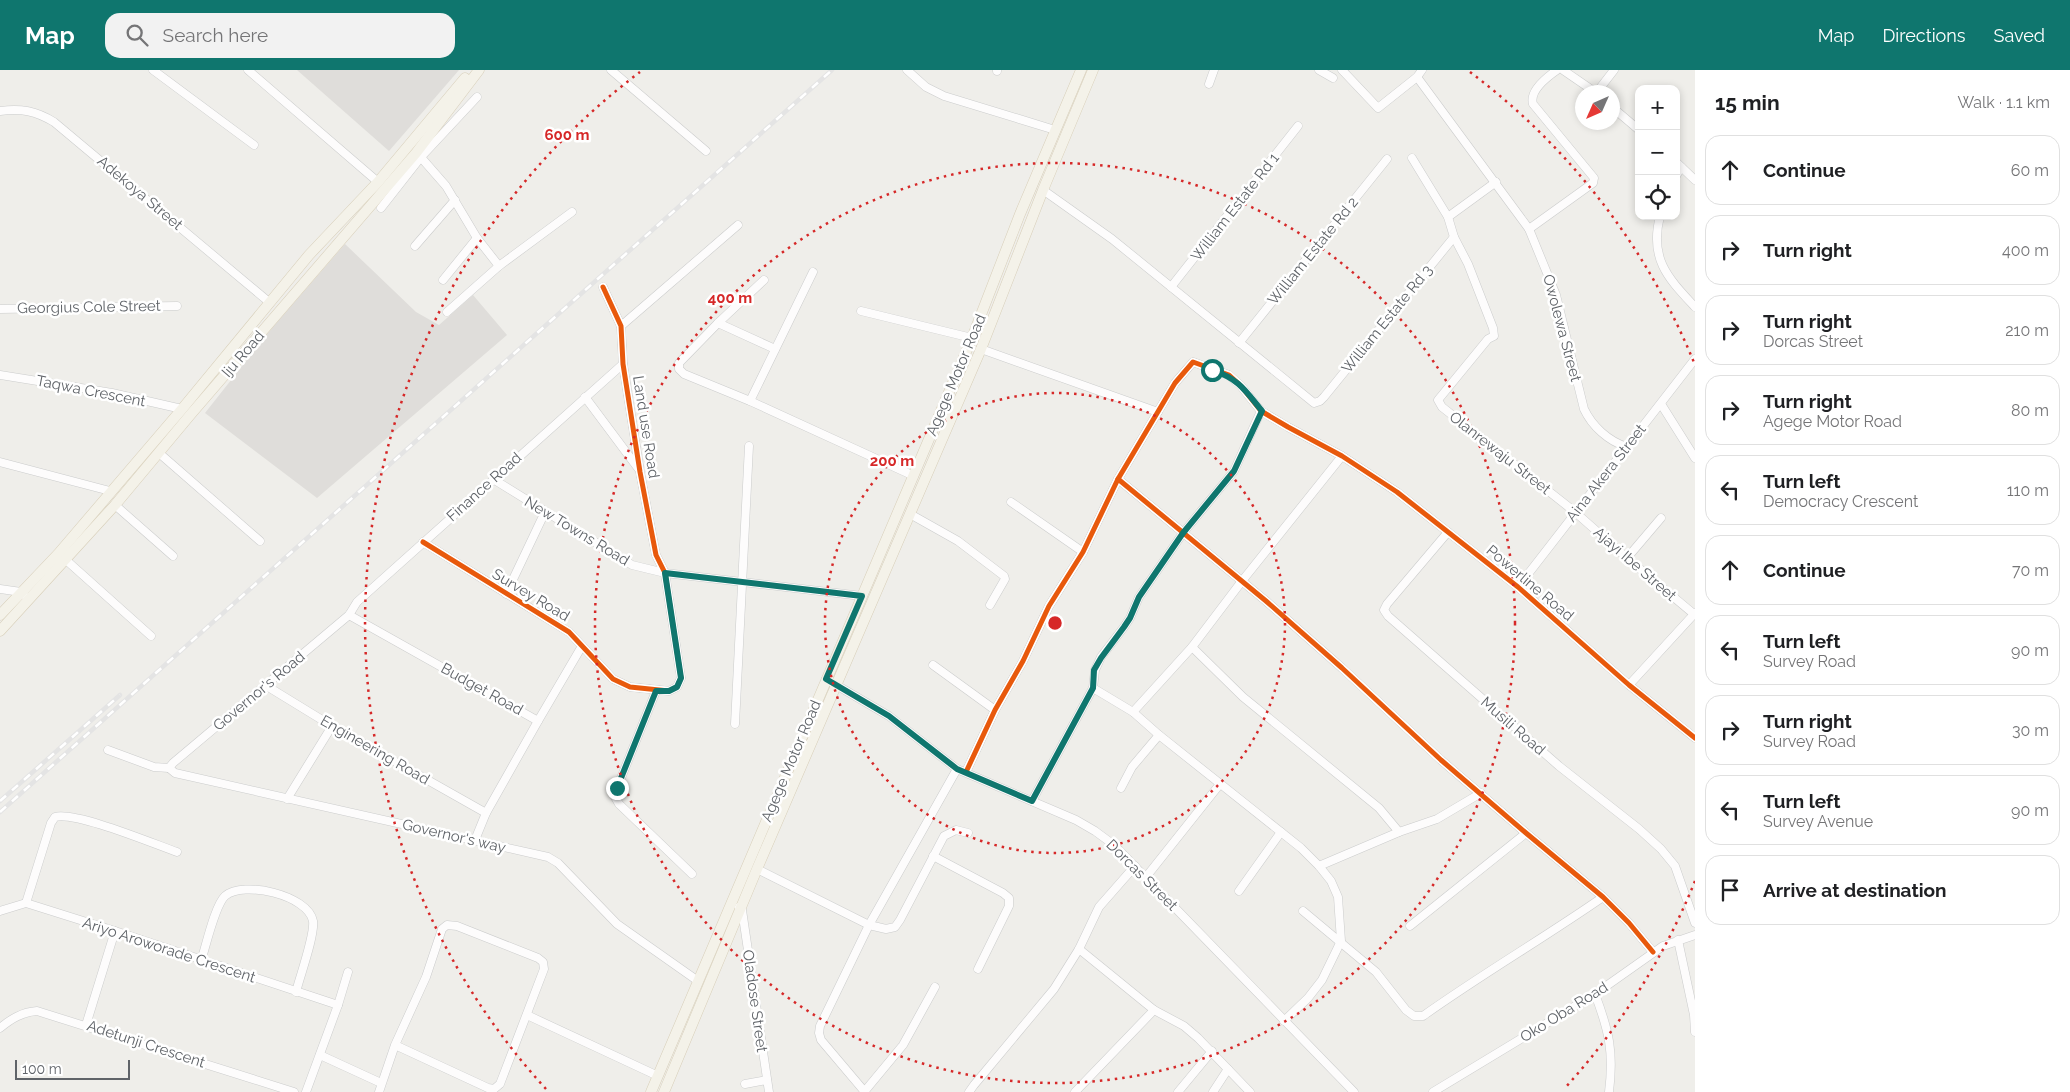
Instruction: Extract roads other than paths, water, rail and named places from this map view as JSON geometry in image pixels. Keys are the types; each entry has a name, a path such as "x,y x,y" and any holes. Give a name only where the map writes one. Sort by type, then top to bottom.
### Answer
{"main road":[{"name":"Iju Road","path":"0,615 58,554 182,409 309,255 378,182 472,70"},
{"name":"Iju Road","path":"0,631 115,505 418,155 479,70"},
{"name":"Agege Motor Road","path":"652,1092 972,338 1020,214 1080,70"},
{"name":"Agege Motor Road","path":"664,1092 980,349 1093,70"},
{"path":"959,368 970,372"},
{"path":"931,434 941,439"}],"street":[{"path":"153,70 254,146"},
{"path":"248,70 378,182"},
{"path":"611,70 706,151"},
{"path":"908,70 926,87 944,96 1055,130"},
{"path":"1209,84 1214,70"},
{"path":"1319,70 1333,78"},
{"path":"1342,70 1378,108 1417,77 1422,70"},
{"path":"1529,229 1593,182 1594,178 1533,104 1533,95 1546,78 1557,70"},
{"path":"1562,70 1585,85"},
{"path":"1602,85 1614,70"},
{"name":"Owolewa Street","path":"1417,77 1529,229 1556,295 1584,409 1591,423 1616,444 1627,447"},
{"path":"381,208 418,155 477,97"},
{"name":"Adekoya Street","path":"0,111 18,109 38,113 54,122 269,302"},
{"path":"1620,114 1635,127"},
{"name":"William Estate Rd 1","path":"1171,287 1298,126"},
{"path":"418,155 446,186 477,238 499,266"},
{"name":"Olanrewaju Street","path":"1412,158 1448,216 1454,236 1488,310 1494,336 1488,339 1438,400 1446,412 1575,512"},
{"name":"William Estate Rd 2","path":"1239,343 1387,159"},
{"path":"1680,165 1695,180"},
{"path":"1448,216 1496,182"},
{"path":"1043,190 1112,240 1239,343"},
{"path":"415,246 455,200"},
{"path":"447,312 499,266 572,212"},
{"path":"1659,220 1657,237 1661,265 1667,276 1695,307"},
{"path":"621,326 738,225"},
{"name":"William Estate Rd 3","path":"1239,343 1307,397 1314,402 1320,401 1454,236"},
{"path":"443,280 477,238"},
{"path":"750,401 814,272"},
{"path":"764,280 679,362 679,369 684,374 750,401 914,476"},
{"name":"Land use Road","path":"603,287 621,326 623,364 640,472 656,555 665,573"},
{"name":"Georgius Cole Street","path":"0,309 177,306"},
{"path":"861,310 972,338"},
{"path":"718,323 776,349"},
{"path":"966,772 995,710 1049,606 1083,552 1118,479 1158,412 980,349"},
{"name":"Aina Akera Street","path":"1518,587 1695,359"},
{"name":"Powerline Road","path":"1158,412 1175,383 1193,362 1229,375 1262,411 1342,456 1397,492 1518,587 1629,685 1695,738"},
{"name":"Finance Road","path":"349,615 357,602 623,364"},
{"name":"Taqwa Crescent","path":"0,375 112,393 182,409"},
{"name":"Land use Road","path":"584,397 640,472"},
{"path":"1661,404 1695,458"},
{"path":"1032,801 1093,688 1094,670 1101,658 1130,618 1139,597 1183,533 1234,471 1262,411"},
{"path":"735,724 741,582 750,446"},
{"path":"159,453 260,541"},
{"path":"1134,712 1192,646 1342,456"},
{"path":"0,462 110,491"},
{"name":"New Towns Road","path":"493,479 632,565 665,573 862,596"},
{"path":"1118,479 1242,581 1342,668 1441,760 1526,834 1603,897 1629,923 1653,952"},
{"path":"1011,502 1083,552"},
{"path":"115,505 173,556"},
{"path":"506,594 545,512"},
{"name":"Ajayi Ibe Street","path":"1575,512 1695,614"},
{"path":"910,514 958,542 1004,576 990,605"},
{"path":"1627,558 1661,518"},
{"name":"Musili Road","path":"1448,532 1384,610 1388,616 1545,754 1639,829 1661,849 1675,866 1695,923"},
{"name":"Survey Road","path":"423,542 569,632 613,679 630,686 656,691 669,691 677,687 681,678 665,573"},
{"path":"66,560 151,636"},
{"path":"0,589 21,592 29,599"},
{"path":"1629,685 1695,614"},
{"name":"Governor's Road","path":"169,768 349,615"},
{"name":"Budget Road","path":"349,615 538,721 582,646"},
{"path":"1192,646 1243,696 1379,808 1399,832"},
{"path":"933,665 995,710"},
{"name":"Dorcas Street","path":"826,679 838,684 889,716 957,769 1032,801 1095,831 1114,845 1354,1092"},
{"name":"Engineering Road","path":"265,686 486,814"},
{"path":"1093,688 1134,712 1220,784 1301,848 1331,881 1338,897 1341,941 1322,980 1308,998 1284,1021"},
{"path":"656,691 615,797 619,804 692,874"},
{"path":"475,840 486,814 538,721"},
{"path":"287,799 332,726"},
{"path":"1121,788 1132,767 1159,734"},
{"name":"Governor's way","path":"108,750 154,767 169,768 175,773 548,857 558,863 617,924 698,981"},
{"path":"935,987 902,1045 865,1092 821,1040 819,1033 869,925 957,769"},
{"path":"1146,877 1220,784"},
{"path":"1319,866 1399,832 1437,819 1481,793"},
{"path":"0,910 26,903 51,823 55,817 62,815 93,823 177,852"},
{"path":"757,870 869,925 886,929 895,927 944,836 956,830 968,833"},
{"path":"1239,891 1281,832"},
{"path":"1410,926 1526,834"},
{"path":"933,856 1009,898 1010,906 978,969"},
{"path":"969,1092 1054,989 1079,949 1099,907 1135,866"},
{"path":"201,961 219,906 224,897 233,891 249,890 281,894 310,913 313,920 296,992"},
{"path":"1303,910 1376,972 1406,1010 1414,1016 1423,1016 1472,981 1550,933 1603,897"},
{"path":"732,902 742,910"},
{"name":"Ariyo Aroworade Crescent","path":"26,903 338,1006"},
{"name":"Oladose Street","path":"742,910 769,1092"},
{"path":"379,1092 395,1045 426,977 442,929 448,925 457,926 538,958 543,962 544,969 527,1015 500,1084 494,1089 488,1088 395,1045"},
{"path":"86,1025 115,931"},
{"name":"Oko Oba Road","path":"1433,1092 1595,994 1653,952 1678,940 1695,935"},
{"path":"1678,940 1694,1015 1695,1032"},
{"path":"1079,949 1154,1010 1184,1026 1250,1092"},
{"path":"306,1092 338,1006 348,972"},
{"path":"1595,994 1608,1028 1612,1053 1609,1092"},
{"path":"1075,1092 1154,1010"},
{"name":"Adetunji Crescent","path":"1,1027 26,1012 37,1011 294,1092"},
{"path":"527,1015 658,1076"},
{"path":"0,1035 1,1027"},
{"path":"1178,1092 1212,1052"},
{"path":"320,1055 381,1083"},
{"path":"1213,1092 1228,1070"},
{"path":"745,1084 767,1080"}],"railway":[{"path":"0,812 832,70"},
{"path":"0,801 120,695"}]}
